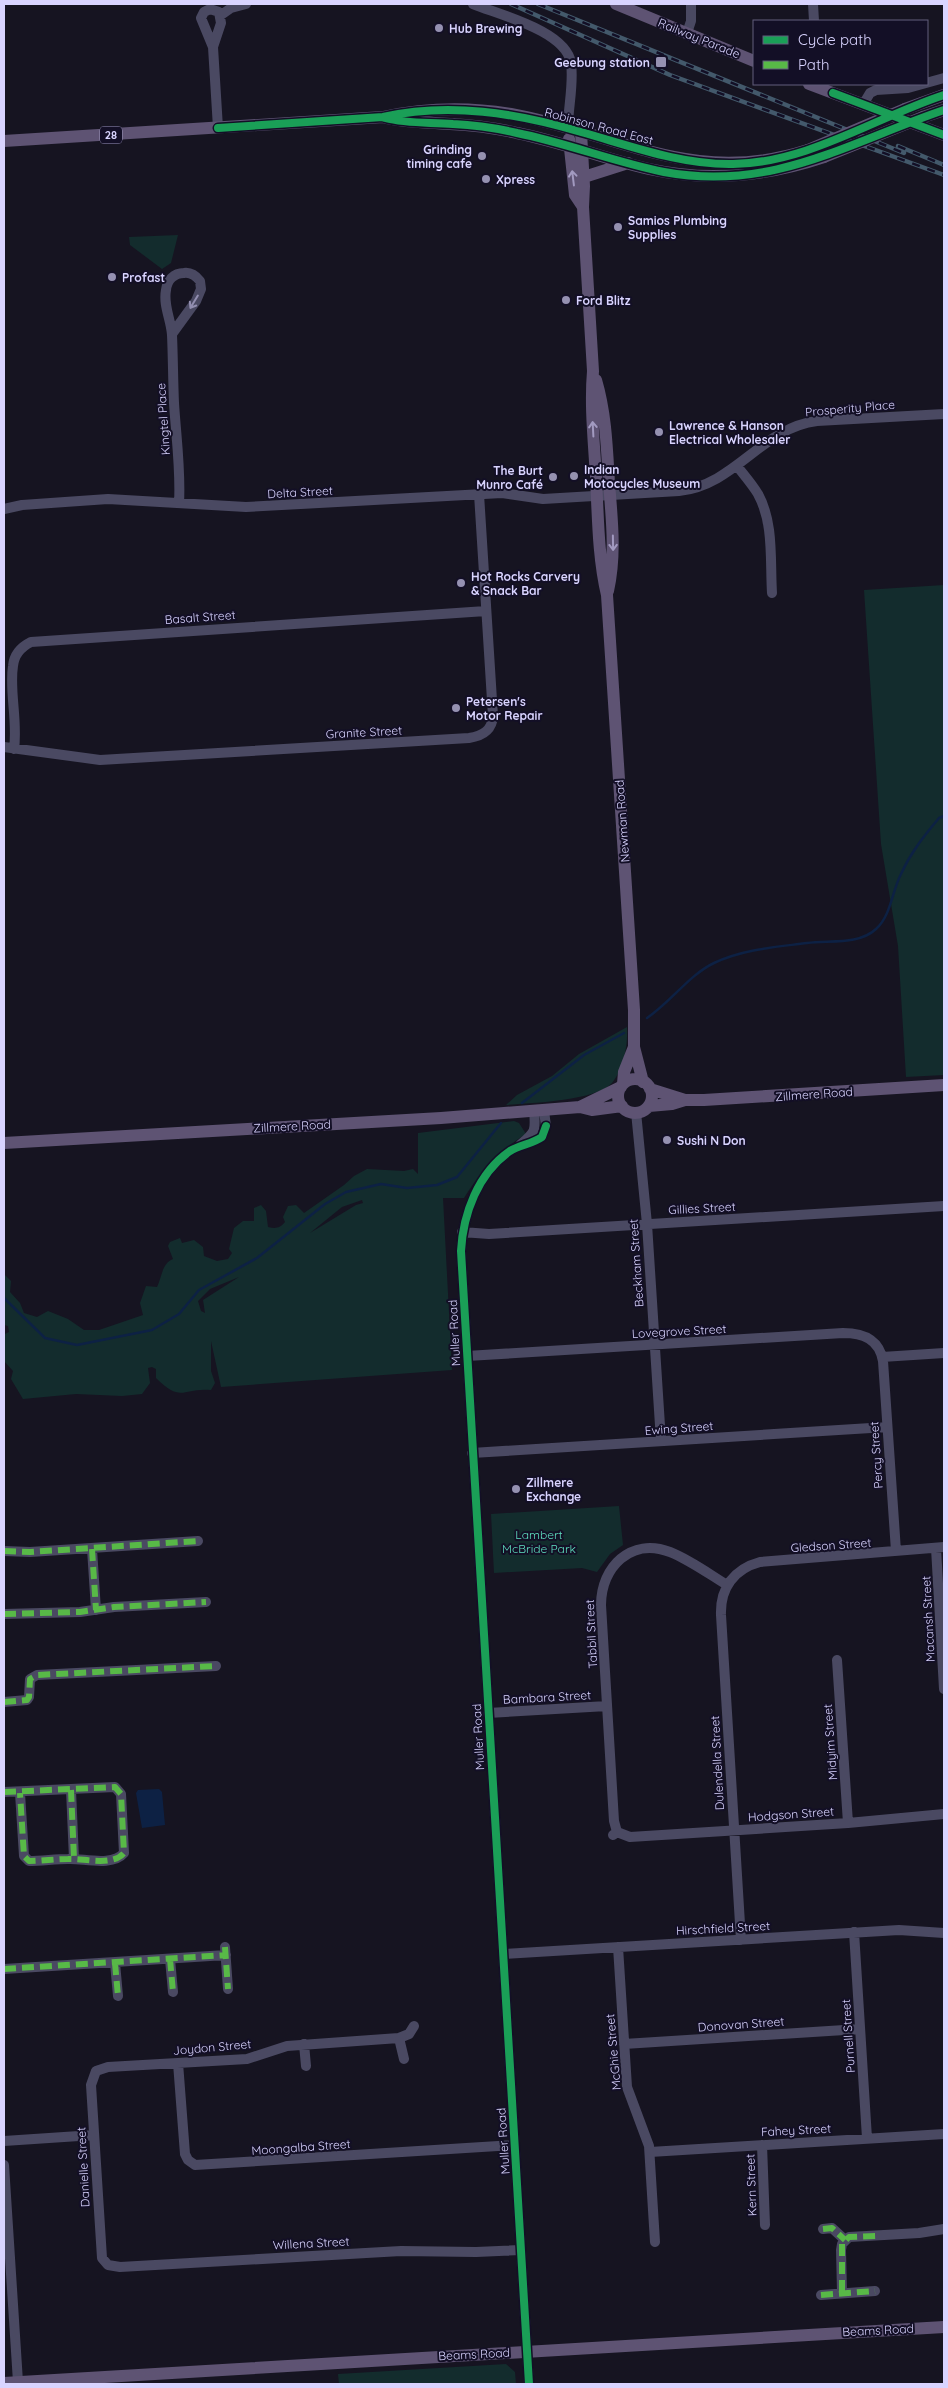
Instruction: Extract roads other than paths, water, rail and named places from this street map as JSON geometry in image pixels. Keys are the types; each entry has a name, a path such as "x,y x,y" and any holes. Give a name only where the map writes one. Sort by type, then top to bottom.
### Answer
{"main road":[{"name":"Railway Parade","path":"616,4 753,61"},
{"path":"814,85 944,135"},
{"name":"Robinson Road East","path":"4,141 383,117 403,113 480,110 512,114 663,155 717,164 764,162 808,150 904,109 944,95"},
{"name":"Robinson Road East","path":"383,117 402,122 452,124 495,129 628,163 682,174 721,176 776,171 824,157 944,110"},
{"name":"Newman Road","path":"568,128 575,194 583,207"},
{"name":"Newman Road","path":"582,132 583,207 593,371 605,422 604,495 613,555 607,595 634,1047 647,1085"},
{"path":"584,177 628,163"},
{"name":"Newman Road","path":"622,1086 624,1072 634,1047"},
{"path":"633,1080 647,1085 652,1097 649,1106 636,1112 631,1112 622,1106 618,1097 622,1086 633,1080"},
{"name":"Zillmere Road","path":"647,1085 685,1100"},
{"name":"Zillmere Road","path":"649,1106 672,1104 685,1100 718,1100 944,1085"},
{"name":"Zillmere Road","path":"580,1107 622,1086"},
{"name":"Zillmere Road","path":"4,1143 580,1107 592,1110 622,1106"},
{"name":"Beams Road","path":"4,2383 944,2326"}],"street":[{"path":"221,15 231,8 246,4"},
{"name":"Newman Road","path":"473,4 545,33 566,48 571,68 568,128"},
{"path":"686,33 691,21 691,4"},
{"path":"813,4 814,20"},
{"path":"213,47 201,22 201,14 210,9 216,10 221,15 221,23 213,47 218,128"},
{"path":"928,82 944,78"},
{"path":"864,103 870,93 876,90 908,88 919,85"},
{"name":"Kingtel Place","path":"172,334 200,292 200,281 191,273 177,274 167,284 167,318 172,334 171,350 180,482 179,503"},
{"name":"Prosperity Place","path":"604,495 698,488 718,479 774,437 792,427 808,422 944,414"},
{"path":"737,466 758,494 766,513 769,531 772,593"},
{"name":"Delta Street","path":"4,509 22,505 108,500 257,507 479,494 509,493 538,499 604,495"},
{"name":"Granite Street","path":"9,748 100,760 478,736 489,728 493,716 479,494"},
{"name":"Basalt Street","path":"9,748 16,725 12,666 17,653 31,642 486,611"},
{"name":"Muller Road","path":"529,2384 461,1259 462,1232 470,1204 485,1178 504,1155 517,1147 542,1138 546,1126 539,1111"},
{"name":"Beckham Street","path":"636,1112 661,1441"},
{"name":"Gillies Street","path":"462,1232 489,1234 944,1206"},
{"name":"Lovegrove Street","path":"467,1356 850,1333 871,1339 877,1344 882,1356"},
{"path":"882,1356 944,1353"},
{"name":"Percy Street","path":"882,1356 896,1551"},
{"name":"Ewing Street","path":"472,1453 887,1427"},
{"path":"4,1551 21,1553 198,1541"},
{"name":"Gledson Street","path":"727,1585 741,1570 760,1562 940,1548"},
{"name":"Macansh Street","path":"940,1548 944,1689"},
{"path":"92,1549 96,1610"},
{"name":"Tabbil Street","path":"614,1834 601,1596 606,1576 616,1563 636,1551 662,1550 676,1555 727,1585"},
{"name":"Dulendella Street","path":"727,1585 722,1595 721,1615 741,1940"},
{"path":"4,1614 206,1602"},
{"name":"Midyim Street","path":"837,1660 848,1823"},
{"path":"4,1702 28,1698 29,1681 34,1676 71,1672 216,1666"},
{"name":"Bambara Street","path":"488,1713 606,1706"},
{"path":"4,1792 20,1793 111,1786 119,1789 125,1846 122,1855 115,1859 84,1861 74,1859 30,1861 25,1859 20,1793"},
{"path":"71,1790 74,1859"},
{"name":"Hodgson Street","path":"614,1834 630,1837 848,1823 944,1814"},
{"name":"Hirschfield Street","path":"503,1954 854,1932 908,1930 944,1933"},
{"name":"Purnell Street","path":"854,1932 866,2138"},
{"name":"McGhie Street","path":"618,1947 629,2093 646,2135 650,2152 655,2242"},
{"path":"4,1969 170,1959 226,1951 228,1989"},
{"path":"170,1959 173,1992"},
{"path":"115,1963 118,1996"},
{"path":"404,2059 399,2038 409,2034 414,2026"},
{"name":"Donovan Street","path":"624,2044 860,2029"},
{"name":"Joydon Street","path":"96,2071 108,2067 247,2059 281,2046 399,2038"},
{"path":"304,2044 306,2066"},
{"name":"Moongalba Street","path":"178,2063 185,2154 188,2160 195,2165 515,2145"},
{"name":"Danielle Street","path":"96,2071 92,2082 94,2135 101,2252 104,2262"},
{"name":"Fahey Street","path":"650,2152 944,2134"},
{"path":"4,2141 94,2135"},
{"name":"Kern Street","path":"762,2145 765,2225"},
{"path":"4,2165 7,2272 18,2382"},
{"path":"823,2229 832,2228 845,2240"},
{"path":"842,2292 841,2250 845,2240 849,2237 944,2229"},
{"name":"Willena Street","path":"104,2262 111,2266 120,2267 401,2251 476,2252 521,2250"},
{"path":"821,2296 842,2292 875,2291"}],"water":[{"path":"159,1789 162,1792 165,1825 142,1828 136,1793 138,1790"}],"waterway":[{"path":"647,1018 656,1012 696,974 725,958 760,949 853,940 869,934 881,924 885,917 898,881 913,851 939,818 944,816"},
{"path":"522,1103 584,1055 624,1033"},
{"path":"4,1298 45,1338 77,1345 152,1330 179,1314 199,1290 257,1258 325,1204 346,1192 381,1184 407,1188 437,1185 457,1177 501,1123"}],"railway":[{"path":"511,4 670,75 944,175"},
{"path":"538,4 904,153"},
{"path":"898,146 944,165"}],"place":[{"name":"Hub Brewing","path":"439,28"},
{"name":"Geebung station","path":"661,62"},
{"name":"Grinding timing cafe","path":"482,156"},
{"name":"Xpress","path":"486,179"},
{"name":"Samios Plumbing Supplies","path":"618,227"},
{"name":"Profast","path":"112,277"},
{"name":"Ford Blitz","path":"566,300"},
{"name":"Lawrence & Hanson Electrical Wholesaler","path":"659,432"},
{"name":"Indian Motocycles Museum","path":"574,476"},
{"name":"The Burt Munro Café","path":"553,477"},
{"name":"Hot Rocks Carvery & Snack Bar","path":"461,583"},
{"name":"Petersen's Motor Repair","path":"456,708"},
{"name":"Sushi N Don","path":"667,1140"},
{"name":"Zillmere Exchange","path":"516,1489"}],"park label":[{"name":"Lambert McBride Park","path":"539,1541"}]}
